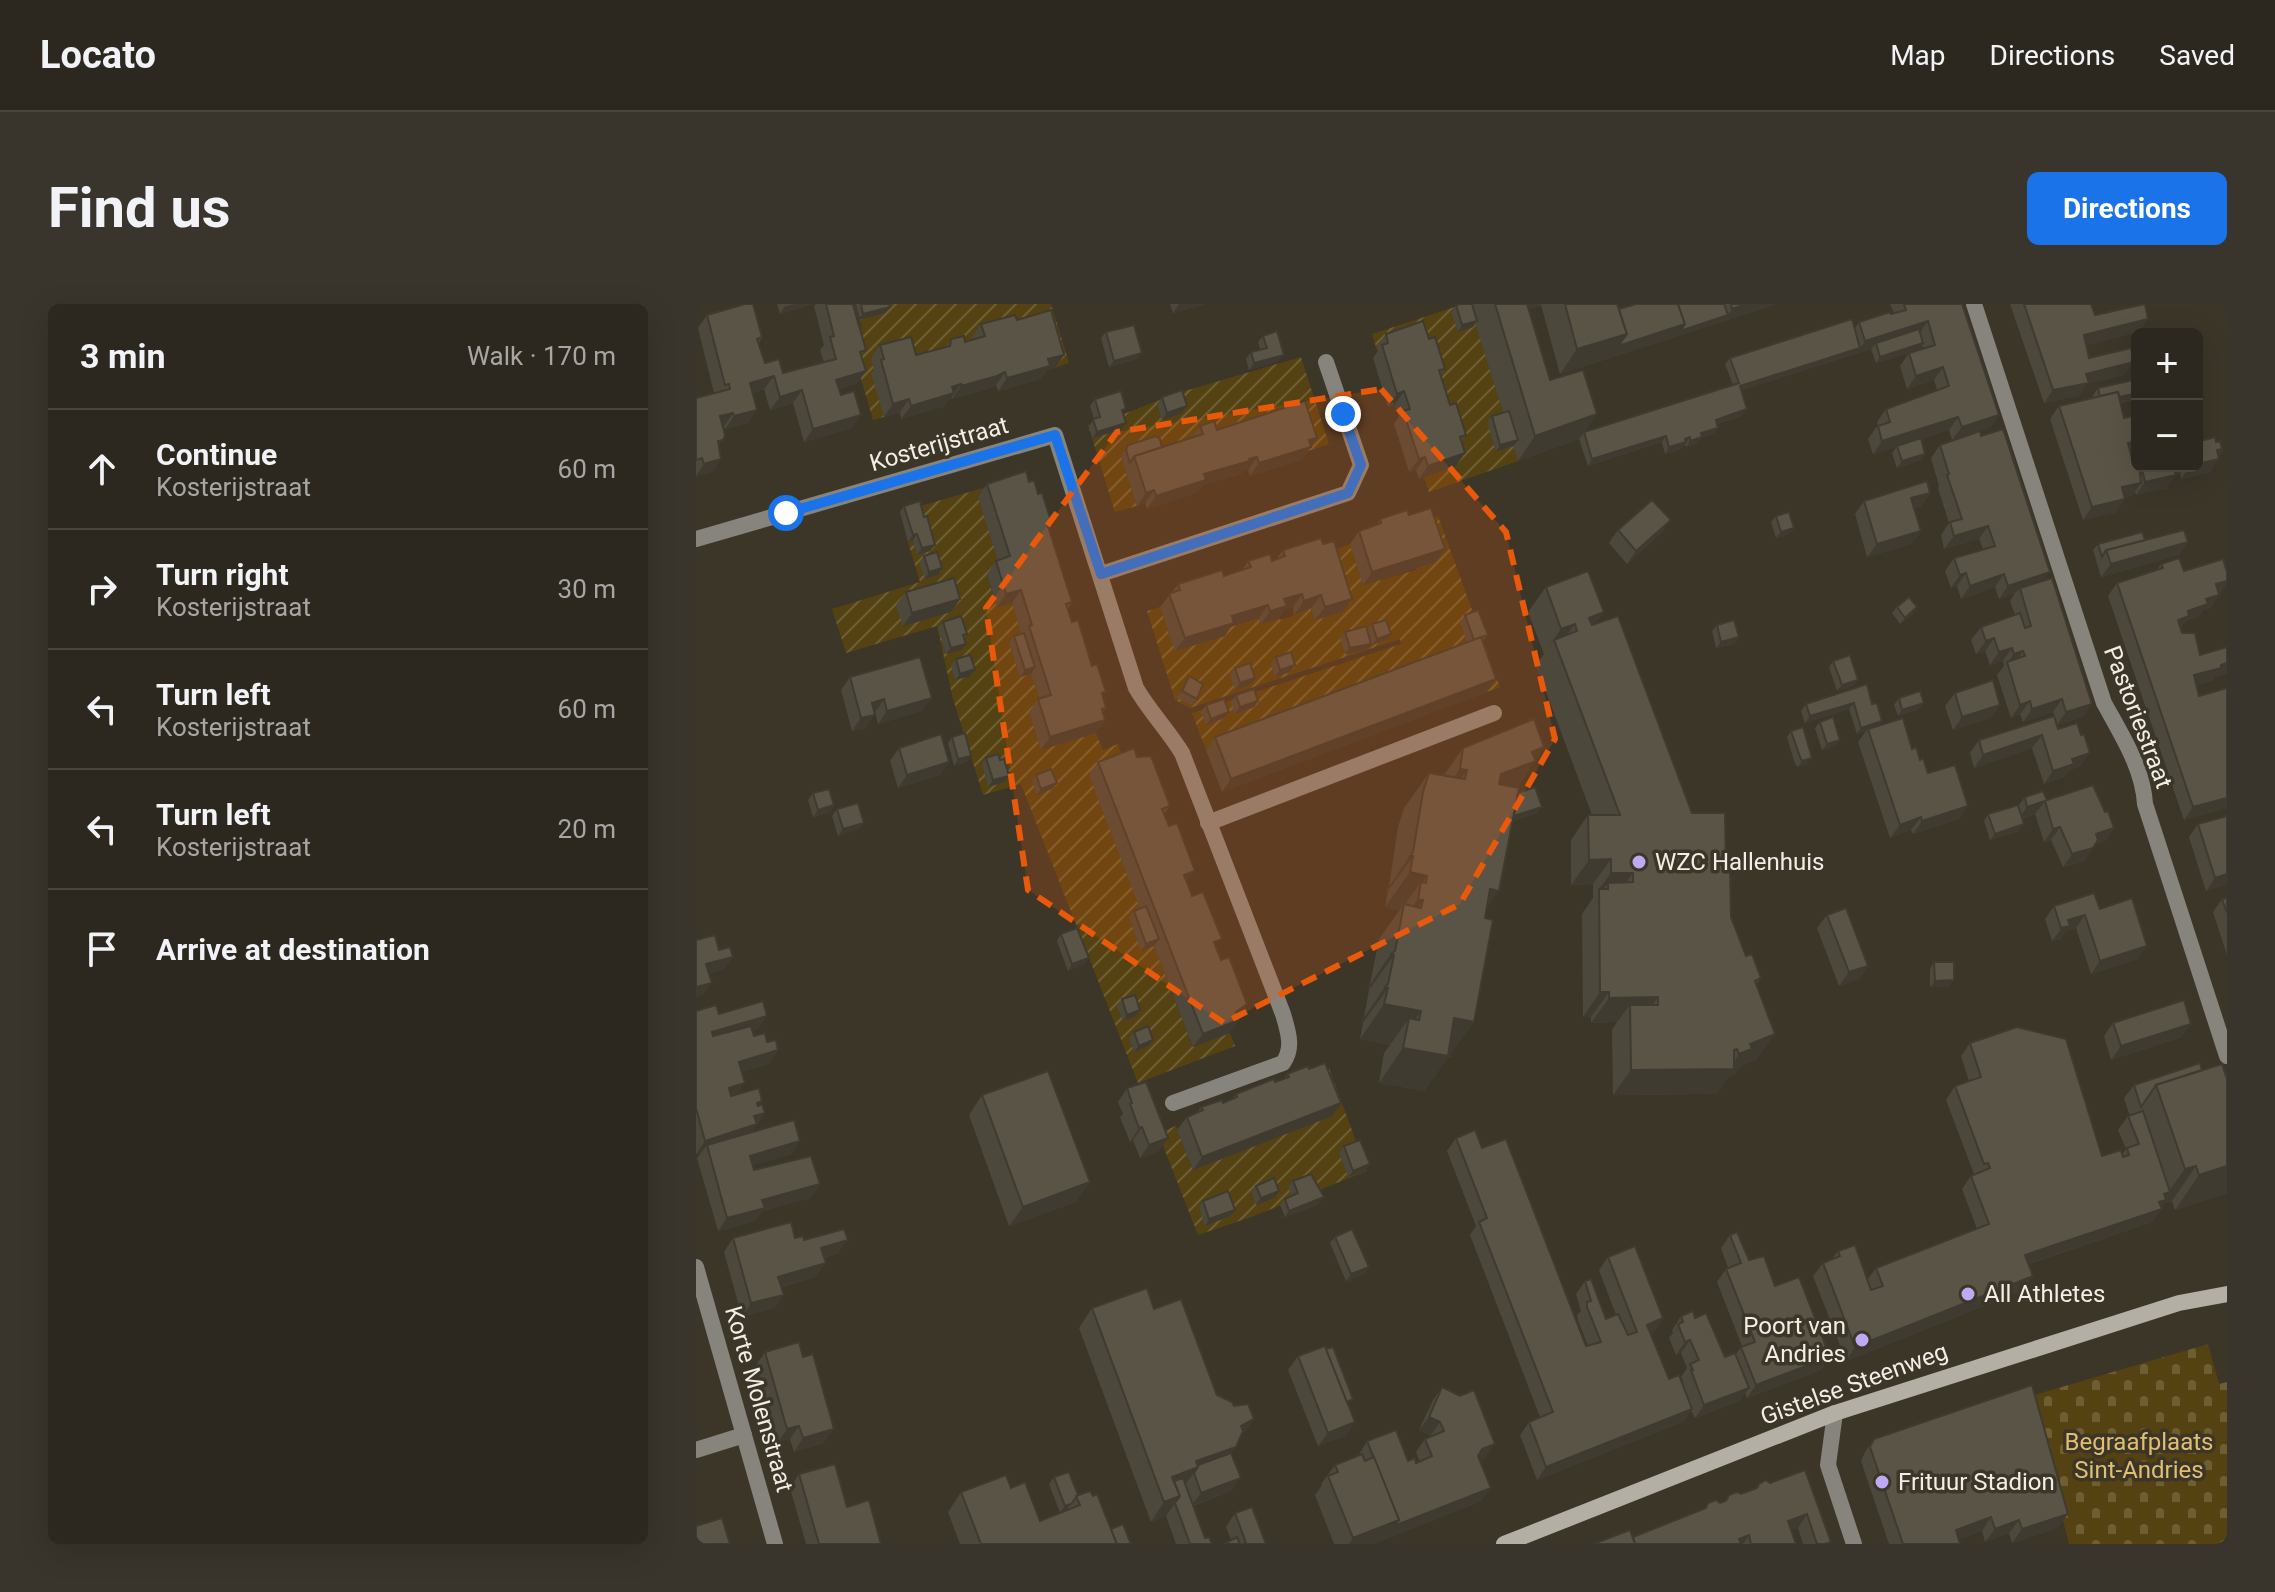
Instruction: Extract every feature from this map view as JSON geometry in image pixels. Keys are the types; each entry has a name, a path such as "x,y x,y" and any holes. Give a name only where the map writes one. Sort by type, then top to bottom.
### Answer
{"main road":[{"name":"Gistelse Steenweg","path":"1504,1544 1835,1413 2164,1307 2227,1294"}],"street":[{"name":"Pastoriestraat","path":"1974,304 2104,703 2144,787 2145,804 2227,1056"},
{"path":"1101,574 1348,493 1361,465 1326,362"},
{"name":"Kosterijstraat","path":"696,539 1055,435 1136,688 1150,712 1171,735 1182,753 1283,1014 1290,1054 1283,1063 1173,1103"},
{"path":"1208,823 1494,713"},
{"name":"Korte Molenstraat","path":"696,1267 775,1544"},
{"path":"1835,1413 1828,1465 1854,1544"},
{"path":"696,1450 744,1435"}],"highlighted area":[{"path":"1381,389 1506,532 1555,739 1460,904 1224,1023 1028,890 986,608 1117,432"}],"green space":[{"path":"849,304 1051,304 1069,363 1055,368 972,337 976,349 874,372 884,417 873,420 848,334"},
{"path":"1470,304 1518,461 1429,492 1424,477 1456,466 1414,334 1376,347 1372,334"},
{"path":"1301,357 1329,444 1308,451 1194,447 1121,457 1137,506 1115,512 1088,425 1178,393"},
{"path":"1015,479 1001,569 987,575 997,607 1012,603 1023,638 1009,643 1020,676 1031,674 1042,708 1029,712 1041,749 1096,733 1103,750 1118,744 1124,761 1142,913 1129,918 1141,950 1154,946 1193,1047 1230,1033 1235,1046 1138,1083 1021,784 983,795 953,699 937,626 846,653 832,609 920,582 908,542 913,540 917,555 920,506"},
{"path":"1438,516 1500,687 1487,692 1265,728 1206,750 1192,713 1401,644 1400,639 1190,708 1175,700 1147,611 1160,607 1173,645 1259,618 1261,624 1277,612 1280,620 1293,616 1293,607 1295,614 1311,608 1316,620 1324,554 1350,544 1363,585 1416,570 1422,521"},
{"path":"1329,1068 1367,1171 1198,1235 1158,1133 1176,1126 1193,1170 1332,1116 1315,1073"},
{"name":"Begraafplaats Sint-Andries","path":"2208,1344 2219,1384 2227,1382 2227,1544 2069,1544 2031,1396"}],"building":[{"path":"753,304 762,337 757,339 765,363 779,359 783,373 836,359 826,304 853,304 866,350 860,352 866,371 836,380 841,395 854,391 861,415 813,429 802,390 780,397 774,376 750,383 757,410 720,416 725,435 723,440 718,441 721,459 704,464 702,458 696,460 696,398 730,389 729,384 725,385 707,315"},
{"path":"855,304 861,326 859,326"},
{"path":"861,304 889,304 890,307 863,314"},
{"path":"1472,304 1477,321 1462,325 1456,305"},
{"path":"1495,304 1527,304 1550,380 1583,370 1597,414 1535,436"},
{"path":"1565,304 1617,304 1627,334 1577,349"},
{"path":"1636,304 1678,304 1685,324 1618,346 1627,334 1619,309"},
{"path":"1678,304 1724,304 1728,315 1680,331 1685,324"},
{"path":"1904,304 1962,304 1999,415 1962,427 1958,417 1882,441 1878,426 1890,422 1886,409 1949,386 1943,367 1916,376 1909,353 1935,345 1928,321 1865,341 1859,322 1906,310"},
{"path":"2024,304 2091,304 2095,315 2145,304 2148,319 2084,335 2089,358 2131,348 2131,363 2086,374 2089,383 2053,390"},
{"path":"1051,310 1064,355 1048,359 1050,366 1007,378 1005,372 961,384 952,387 954,393 911,406 909,399 893,404 880,345 911,337 916,355 950,346 951,339 964,336 965,342 985,336 981,324 1015,315 1017,320"},
{"path":"1852,319 1860,348 1740,386 1747,409 1716,420 1718,428 1701,433 1702,437 1690,441 1690,437 1685,439 1686,442 1669,447 1666,436 1592,459 1584,432 1739,383 1730,358"},
{"path":"1423,321 1429,339 1435,337 1445,369 1439,370 1450,405 1456,403 1466,435 1460,437 1465,453 1428,466 1425,457 1419,459 1403,411 1410,409 1404,391 1397,394 1382,345 1388,343 1386,334"},
{"path":"1134,325 1142,353 1114,361 1106,332"},
{"path":"1919,329 1923,343 1880,357 1876,343"},
{"path":"1277,331 1284,355 1254,363 1251,352 1267,348 1263,336"},
{"path":"2131,380 2131,394 2119,397 2118,392 2100,396 2098,388"},
{"path":"1182,390 1187,406 1167,413 1162,397"},
{"path":"1121,391 1126,423 1097,432 1093,419 1100,417 1095,399"},
{"path":"2118,392 2124,418 2131,416 2131,442 2128,443 2131,472 2175,472 2176,475 2145,482 2143,473 2140,473 2141,483 2122,487 2125,499 2092,507 2059,406"},
{"path":"1305,401 1317,438 1309,440 1311,447 1259,463 1257,457 1249,459 1204,474 1206,480 1156,496 1154,490 1146,493 1134,456 1203,434 1200,426 1214,421 1217,430"},
{"path":"1509,411 1518,440 1500,445 1492,416"},
{"path":"2003,429 2050,572 2008,586 2004,574 1970,586 1966,573 1960,575 1954,558 1995,546 1988,526 1954,536 1950,522 1962,519 1940,445 1980,431 1981,436"},
{"path":"1156,436 1162,447 1134,456 1130,463 1126,450 1128,445"},
{"path":"2215,437 2216,442 2220,441 2222,449 2217,450 2219,459 2203,463 2203,440"},
{"path":"1921,438 1925,454 1902,461 1897,446"},
{"path":"1026,471 1029,482 1034,480 1038,494 1042,493 1051,521 1047,523 1072,602 1066,604 1072,622 1078,620 1092,666 1097,664 1106,692 1102,693 1105,720 1050,737 1038,699 1051,695 1021,590 1006,594 996,561 1010,556 987,484"},
{"path":"1927,481 1930,493 1911,498 1921,531 1877,544 1864,501"},
{"path":"1652,500 1671,520 1636,551 1618,530"},
{"path":"920,501 935,545 922,548 917,534 913,535 904,506"},
{"path":"1431,508 1445,549 1372,572 1359,531 1381,523 1380,519 1407,510 1409,515"},
{"path":"1789,512 1794,528 1781,532 1776,516"},
{"path":"2184,530 2188,542 2111,564 2106,550"},
{"path":"2142,532 2145,540 2106,550 2102,557 2098,544"},
{"path":"1321,538 1323,544 1334,541 1352,599 1325,607 1321,595 1304,601 1302,594 1284,599 1287,606 1270,611 1268,605 1232,616 1234,623 1185,638 1169,594 1180,590 1178,584 1222,570 1224,576 1251,567 1248,561 1270,554 1272,561 1285,556 1283,550"},
{"path":"937,552 942,568 929,572 924,556"},
{"path":"2179,558 2184,571 2223,559 2227,572 2227,581 2216,584 2219,595 2206,599 2208,604 2188,611 2189,616 2178,620 2182,633 2195,633 2200,655 2227,647 2227,663 2221,668 2194,675 2199,696 2227,688 2227,798 2193,807 2117,583 2163,568 2161,564"},
{"name":"WZC Hallenhuis","path":"1588,571 1604,612 1589,618 1592,625 1618,616 1692,813 1725,813 1731,917 1746,956 1752,954 1761,978 1755,981 1775,1034 1750,1044 1752,1049 1739,1054 1737,1049 1734,1050 1734,1069 1631,1070 1630,1005 1658,1005 1658,997 1609,998 1609,992 1600,992 1599,889 1608,889 1608,883 1633,882 1633,873 1611,873 1611,859 1589,860 1588,815 1620,815 1554,640 1577,631 1575,624 1561,629 1546,587"},
{"path":"954,578 960,599 912,613 906,592"},
{"path":"2052,578 2092,704 2066,712 2062,699 2032,709 2030,701 2020,705 2007,662 2025,656 2023,651 2014,654 2012,648 1999,652 1994,638 1986,641 1981,627 2020,613 2025,628 2031,626 2020,588"},
{"path":"1909,597 1917,607 1905,618 1897,607"},
{"path":"1478,610 1488,635 1474,640 1465,615"},
{"path":"961,616 967,634 963,635 966,644 951,648 943,622"},
{"path":"1386,620 1391,634 1377,639 1372,624"},
{"path":"1734,620 1739,637 1721,642 1717,625"},
{"path":"1366,626 1371,644 1350,648 1345,632"},
{"path":"1024,633 1035,667 1025,670 1014,636"},
{"path":"1481,637 1496,679 1231,779 1215,737"},
{"path":"1291,652 1295,665 1280,670 1276,657"},
{"path":"970,655 975,669 960,674 956,659"},
{"path":"1850,655 1858,680 1842,685 1833,661"},
{"path":"920,657 932,698 887,711 884,699 872,703 875,715 861,718 850,677"},
{"path":"1250,663 1255,678 1240,683 1235,668"},
{"path":"1189,676 1203,684 1197,699 1182,691"},
{"path":"1993,680 2000,705 1962,717 1955,693"},
{"path":"1867,684 1872,704 1877,703 1882,721 1861,728 1854,703 1810,716 1806,704"},
{"path":"1254,689 1258,701 1240,707 1236,695"},
{"path":"1920,691 1924,703 1902,710 1899,698"},
{"path":"1224,699 1229,712 1211,719 1206,705"},
{"path":"2054,716 2058,729 2077,723 2081,735 2084,734 2090,753 2072,759 2074,764 2053,771 2042,735 1983,755 1979,740"},
{"path":"1833,717 1840,740 1827,744 1820,722"},
{"path":"1903,718 1912,749 1916,747 1928,773 1955,765 1968,806 1900,825 1868,729"},
{"path":"1534,719 1544,747 1532,752 1536,761 1501,774 1499,784 1519,788 1499,891 1490,889 1485,918 1493,920 1474,1022 1454,1018 1448,1056 1403,1048 1409,1018 1419,1020 1421,1011 1384,1004 1388,988 1385,987 1404,904 1421,908 1423,900 1418,899 1421,882 1426,883 1427,876 1410,872 1413,856 1410,856 1429,773 1465,779 1467,770 1460,769 1463,748"},
{"path":"1803,727 1812,758 1802,761 1791,731"},
{"path":"965,733 971,756 958,759 952,737"},
{"path":"941,734 949,762 907,775 899,748"},
{"path":"1134,748 1137,757 1151,756 1170,806 1162,809 1169,826 1177,823 1195,871 1184,875 1192,896 1203,892 1222,939 1214,942 1221,960 1229,957 1247,1004 1236,1012 1239,1020 1203,1034 1098,762"},
{"path":"998,754 1000,760 1004,759 1009,776 993,780 986,758"},
{"path":"1051,769 1057,783 1041,789 1036,775"},
{"path":"2093,785 2114,828 2096,834 2098,840 2093,848 2072,854 2060,827 2053,829 2045,801 2027,807 2025,797 2043,791 2047,800"},
{"path":"1535,787 1542,807 1514,816 1518,793"},
{"path":"829,789 834,805 818,810 813,793"},
{"path":"858,803 864,823 843,829 837,809"},
{"path":"2018,805 2024,824 1995,834 1988,814"},
{"path":"2227,816 2227,874 2215,878 2198,824"},
{"path":"2094,893 2100,909 2132,898 2147,946 2100,961 2085,915 2068,920 2070,926 2061,928 2054,906"},
{"path":"1146,906 1159,939 1146,944 1134,911"},
{"path":"1846,908 1868,966 1849,972 1827,915"},
{"path":"1077,928 1089,958 1072,964 1061,934"},
{"path":"715,935 719,950 730,947 733,957 706,964 712,983 696,987 696,940"},
{"path":"1934,962 1954,962 1954,980 1935,981"},
{"path":"1135,995 1140,1010 1127,1015 1122,999"},
{"path":"2184,1000 2191,1024 2121,1046 2113,1023"},
{"path":"763,1001 767,1016 712,1032 713,1036 751,1026 754,1036 765,1033 767,1042 776,1040 778,1050 739,1062 745,1083 729,1088 731,1096 759,1088 762,1101 757,1103 758,1106 762,1104 765,1113 754,1116 757,1124 705,1141 696,1108 696,1011 716,1005 719,1014"},
{"path":"1148,1026 1153,1040 1139,1046 1134,1032"},
{"path":"2017,1027 2066,1039 2102,1156 2121,1150 2123,1157 2129,1155 2127,1148 2139,1144 2128,1116 2143,1111 2170,1192 2164,1194 2166,1200 2159,1202 2162,1209 2025,1255 2033,1276 1855,1347 1823,1263 1840,1256 1838,1251 1855,1245 1871,1290 1883,1286 1876,1268 1989,1224 1971,1176 1990,1168 1988,1163 1984,1164 1955,1086 1981,1077 1970,1043"},
{"path":"1325,1063 1341,1103 1202,1157 1187,1117 1203,1110 1201,1107 1222,1100 1223,1103 1237,1097 1236,1094 1274,1079 1275,1082 1308,1066 1309,1069"},
{"path":"2200,1063 2202,1070 2156,1085 2141,1107 2134,1085"},
{"path":"2222,1064 2227,1079 2227,1166 2199,1175 2196,1166 2185,1169 2156,1085"},
{"path":"1048,1071 1090,1182 1023,1207 982,1095"},
{"path":"1146,1082 1168,1138 1149,1145 1142,1127 1139,1128 1127,1088"},
{"path":"794,1120 800,1141 750,1156 754,1170 811,1156 820,1184 762,1200 765,1208 727,1218 707,1145"},
{"path":"1475,1130 1482,1148 1506,1139 1586,1346 1601,1342 1587,1307 1587,1302 1591,1301 1585,1281 1591,1279 1606,1319 1618,1314 1628,1335 1637,1332 1608,1257 1635,1246 1663,1318 1647,1325 1669,1379 1679,1375 1692,1409 1546,1467 1529,1422 1553,1412 1479,1222 1487,1218 1456,1138"},
{"path":"1360,1140 1370,1164 1353,1171 1344,1146"},
{"path":"1311,1174 1324,1197 1289,1211 1285,1199 1298,1193 1293,1181"},
{"path":"1274,1178 1279,1191 1261,1198 1256,1186"},
{"path":"1228,1191 1235,1210 1209,1219 1203,1201"},
{"path":"791,1222 795,1238 803,1236 804,1240 844,1229 848,1240 821,1248 826,1263 778,1277 784,1295 751,1303 733,1238"},
{"path":"1352,1229 1369,1267 1351,1274 1335,1237"},
{"path":"1737,1232 1749,1260 1764,1256 1775,1286 1799,1277 1830,1357 1756,1385 1741,1347 1755,1342 1726,1269 1741,1263 1730,1235"},
{"path":"1147,1288 1154,1309 1181,1299 1217,1395 1234,1406 1248,1404 1254,1419 1241,1426 1243,1431 1236,1447 1196,1461 1198,1467 1172,1477 1180,1496 1164,1502 1092,1308"},
{"path":"1693,1311 1695,1318 1706,1313 1725,1357 1735,1353 1749,1388 1704,1405 1690,1364 1699,1360 1690,1340 1685,1342 1678,1324 1683,1322 1681,1316"},
{"path":"799,1342 803,1357 813,1354 834,1429 803,1438 799,1426 787,1429 765,1352"},
{"path":"1325,1346 1355,1422 1328,1433 1298,1356"},
{"path":"1333,1347 1353,1399 1347,1402 1326,1349"},
{"path":"2032,1385 2068,1514 2022,1529 2019,1520 1995,1529 1991,1517 1956,1530 1960,1544 1903,1544 1870,1447 1874,1439"},
{"path":"1442,1387 1460,1396 1474,1390 1495,1444 1482,1449 1478,1456 1491,1488 1394,1526 1399,1520 1367,1441 1396,1430 1408,1461 1415,1458 1416,1463 1432,1456 1425,1439 1444,1431 1440,1422 1429,1417"},
{"path":"1231,1453 1241,1478 1201,1493 1194,1473 1198,1465"},
{"path":"1362,1454 1365,1461 1374,1457 1399,1520 1353,1538 1328,1476 1338,1472 1335,1465"},
{"path":"835,1464 847,1507 869,1500 881,1544 819,1544 799,1474"},
{"path":"1805,1470 1831,1542 1817,1544 1807,1514 1788,1521 1796,1544 1751,1544 1749,1535 1739,1539 1741,1544 1635,1544 1633,1537 1706,1508 1708,1503 1726,1501 1729,1495 1757,1488 1766,1480 1770,1483"},
{"path":"1069,1472 1078,1495 1065,1506 1054,1477"},
{"path":"1006,1475 1011,1488 1025,1482 1040,1521 1080,1505 1076,1496 1090,1491 1093,1496 1097,1494 1117,1544 981,1544 961,1492"},
{"path":"1183,1478 1205,1538 1209,1537 1212,1544 1190,1544 1175,1503 1180,1496 1174,1481"},
{"path":"1252,1507 1266,1544 1243,1544 1246,1543 1235,1513"},
{"path":"722,1518 730,1544 696,1544 696,1526"},
{"path":"1123,1524 1131,1544 1117,1544 1111,1529"},
{"path":"1630,1530 1635,1544 1593,1544"},
{"path":"1237,1537 1240,1544 1224,1544"}],"place":[{"name":"WZC Hallenhuis","path":"1639,862"},
{"name":"All Athletes","path":"1968,1294"},
{"name":"Poort van Andries","path":"1862,1340"},
{"name":"Frituur Stadion","path":"1882,1482"}],"route":[{"path":"786,513 1055,435 1101,574 1348,493 1361,465 1343,414"}]}
